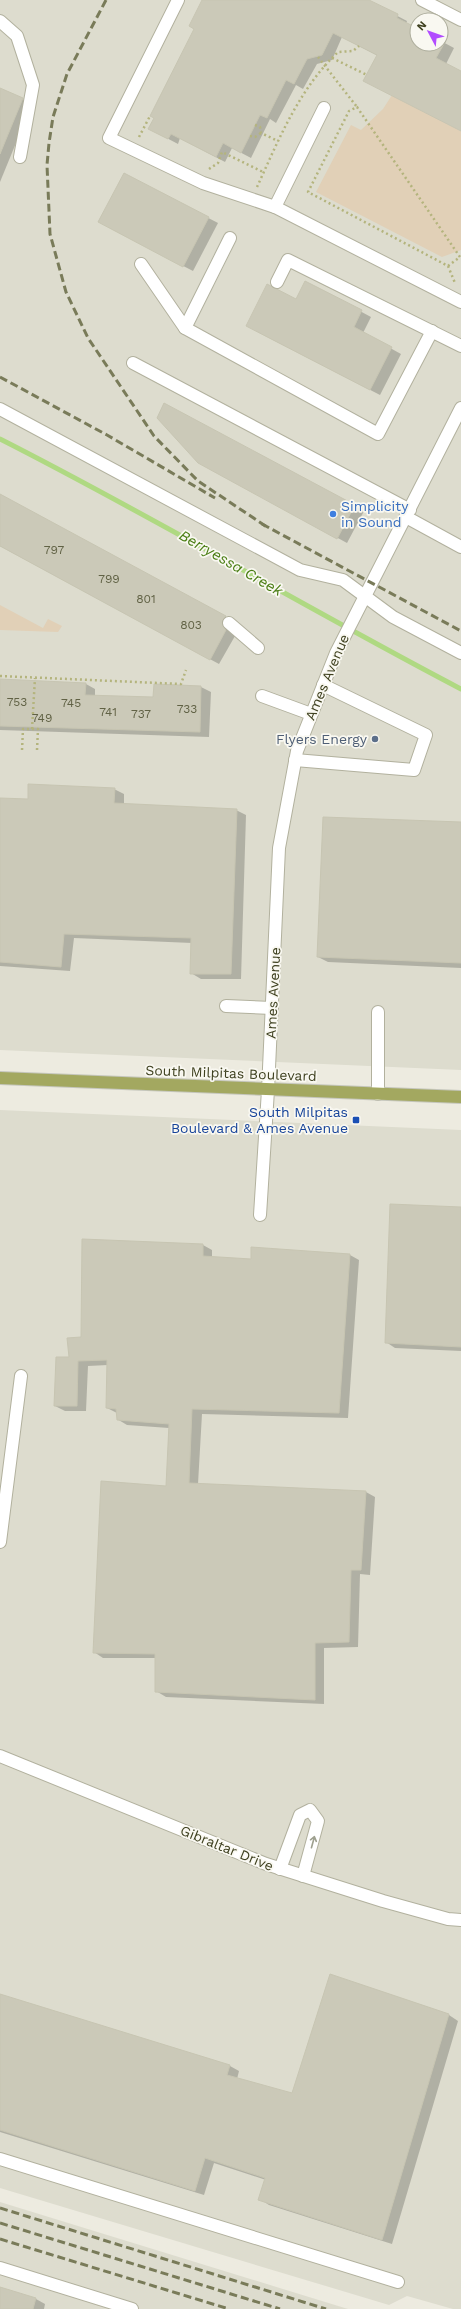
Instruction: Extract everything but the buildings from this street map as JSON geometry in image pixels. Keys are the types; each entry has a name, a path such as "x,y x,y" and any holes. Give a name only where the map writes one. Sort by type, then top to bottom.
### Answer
{"main road":[{"name":"South Milpitas Boulevard","path":"0,1078 461,1097"}],"street":[{"path":"178,0 110,138 203,183 275,207 461,302"},
{"path":"422,0 461,20"},
{"path":"0,21 17,36 32,85 20,157"},
{"path":"275,207 324,108"},
{"path":"185,328 230,238"},
{"path":"277,282 288,260 461,346"},
{"path":"141,264 185,328 378,434 432,331"},
{"path":"133,363 408,514 461,548"},
{"name":"Ames Avenue","path":"260,1215 268,1090 279,848 295,760 311,714 336,653 461,408"},
{"path":"0,409 300,570 343,580 363,599 393,617 461,653"},
{"path":"229,623 258,648"},
{"path":"295,760 414,770 426,735 323,685"},
{"path":"262,696 311,714"},
{"path":"226,1006 272,1008"},
{"path":"378,1012 378,1094"},
{"path":"0,1542 21,1376"},
{"name":"Gibraltar Drive","path":"0,1756 280,1869 383,1901 448,1919 461,1920"},
{"path":"280,1869 300,1815 310,1810 318,1821 304,1876"},
{"path":"0,2159 398,2282"},
{"path":"0,2268 132,2309"}],"path":[{"path":"251,199 288,118 324,64 338,52 354,51 359,46"},
{"path":"318,57 357,107 460,257 448,266"},
{"path":"332,58 367,74"},
{"path":"357,107 349,111 308,192 448,266 456,285"},
{"path":"145,140 138,136 150,116"},
{"path":"255,125 260,127 261,133"},
{"path":"261,133 278,141"},
{"path":"250,136 255,137 261,133"},
{"path":"206,169 211,169 218,163 222,152 263,172"},
{"path":"0,676 181,684 186,670"},
{"path":"32,729 35,678"},
{"path":"22,750 23,728 38,729 37,750"}],"shaded area":[{"path":"0,0 461,0 461,1070 0,1050"},
{"path":"392,95 461,131 461,250 442,257 316,192 351,125 361,130 383,109"},
{"path":"0,605 43,628 48,619 62,626 58,632 0,630"},
{"path":"0,1110 461,1130 461,2309 453,2309 407,2296 389,2305 0,2188"},
{"path":"0,2202 348,2309 0,2309"}],"waterway":[{"name":"Berryessa Creek","path":"0,439 116,500 461,689"}],"railway":[{"path":"106,0 67,74 53,117 49,143 47,165 50,234 66,292 88,338 154,436 198,481 267,527"},
{"path":"0,377 107,435 215,498"},
{"path":"262,524 461,631"},
{"path":"0,2208 326,2309"},
{"path":"0,2223 280,2309"},
{"path":"0,2239 229,2309"}],"place":[{"name":"Simplicity in Sound","path":"333,514"},
{"name":"Flyers Energy","path":"375,739"},
{"name":"South Milpitas Boulevard & Ames Avenue","path":"356,1120"}]}
